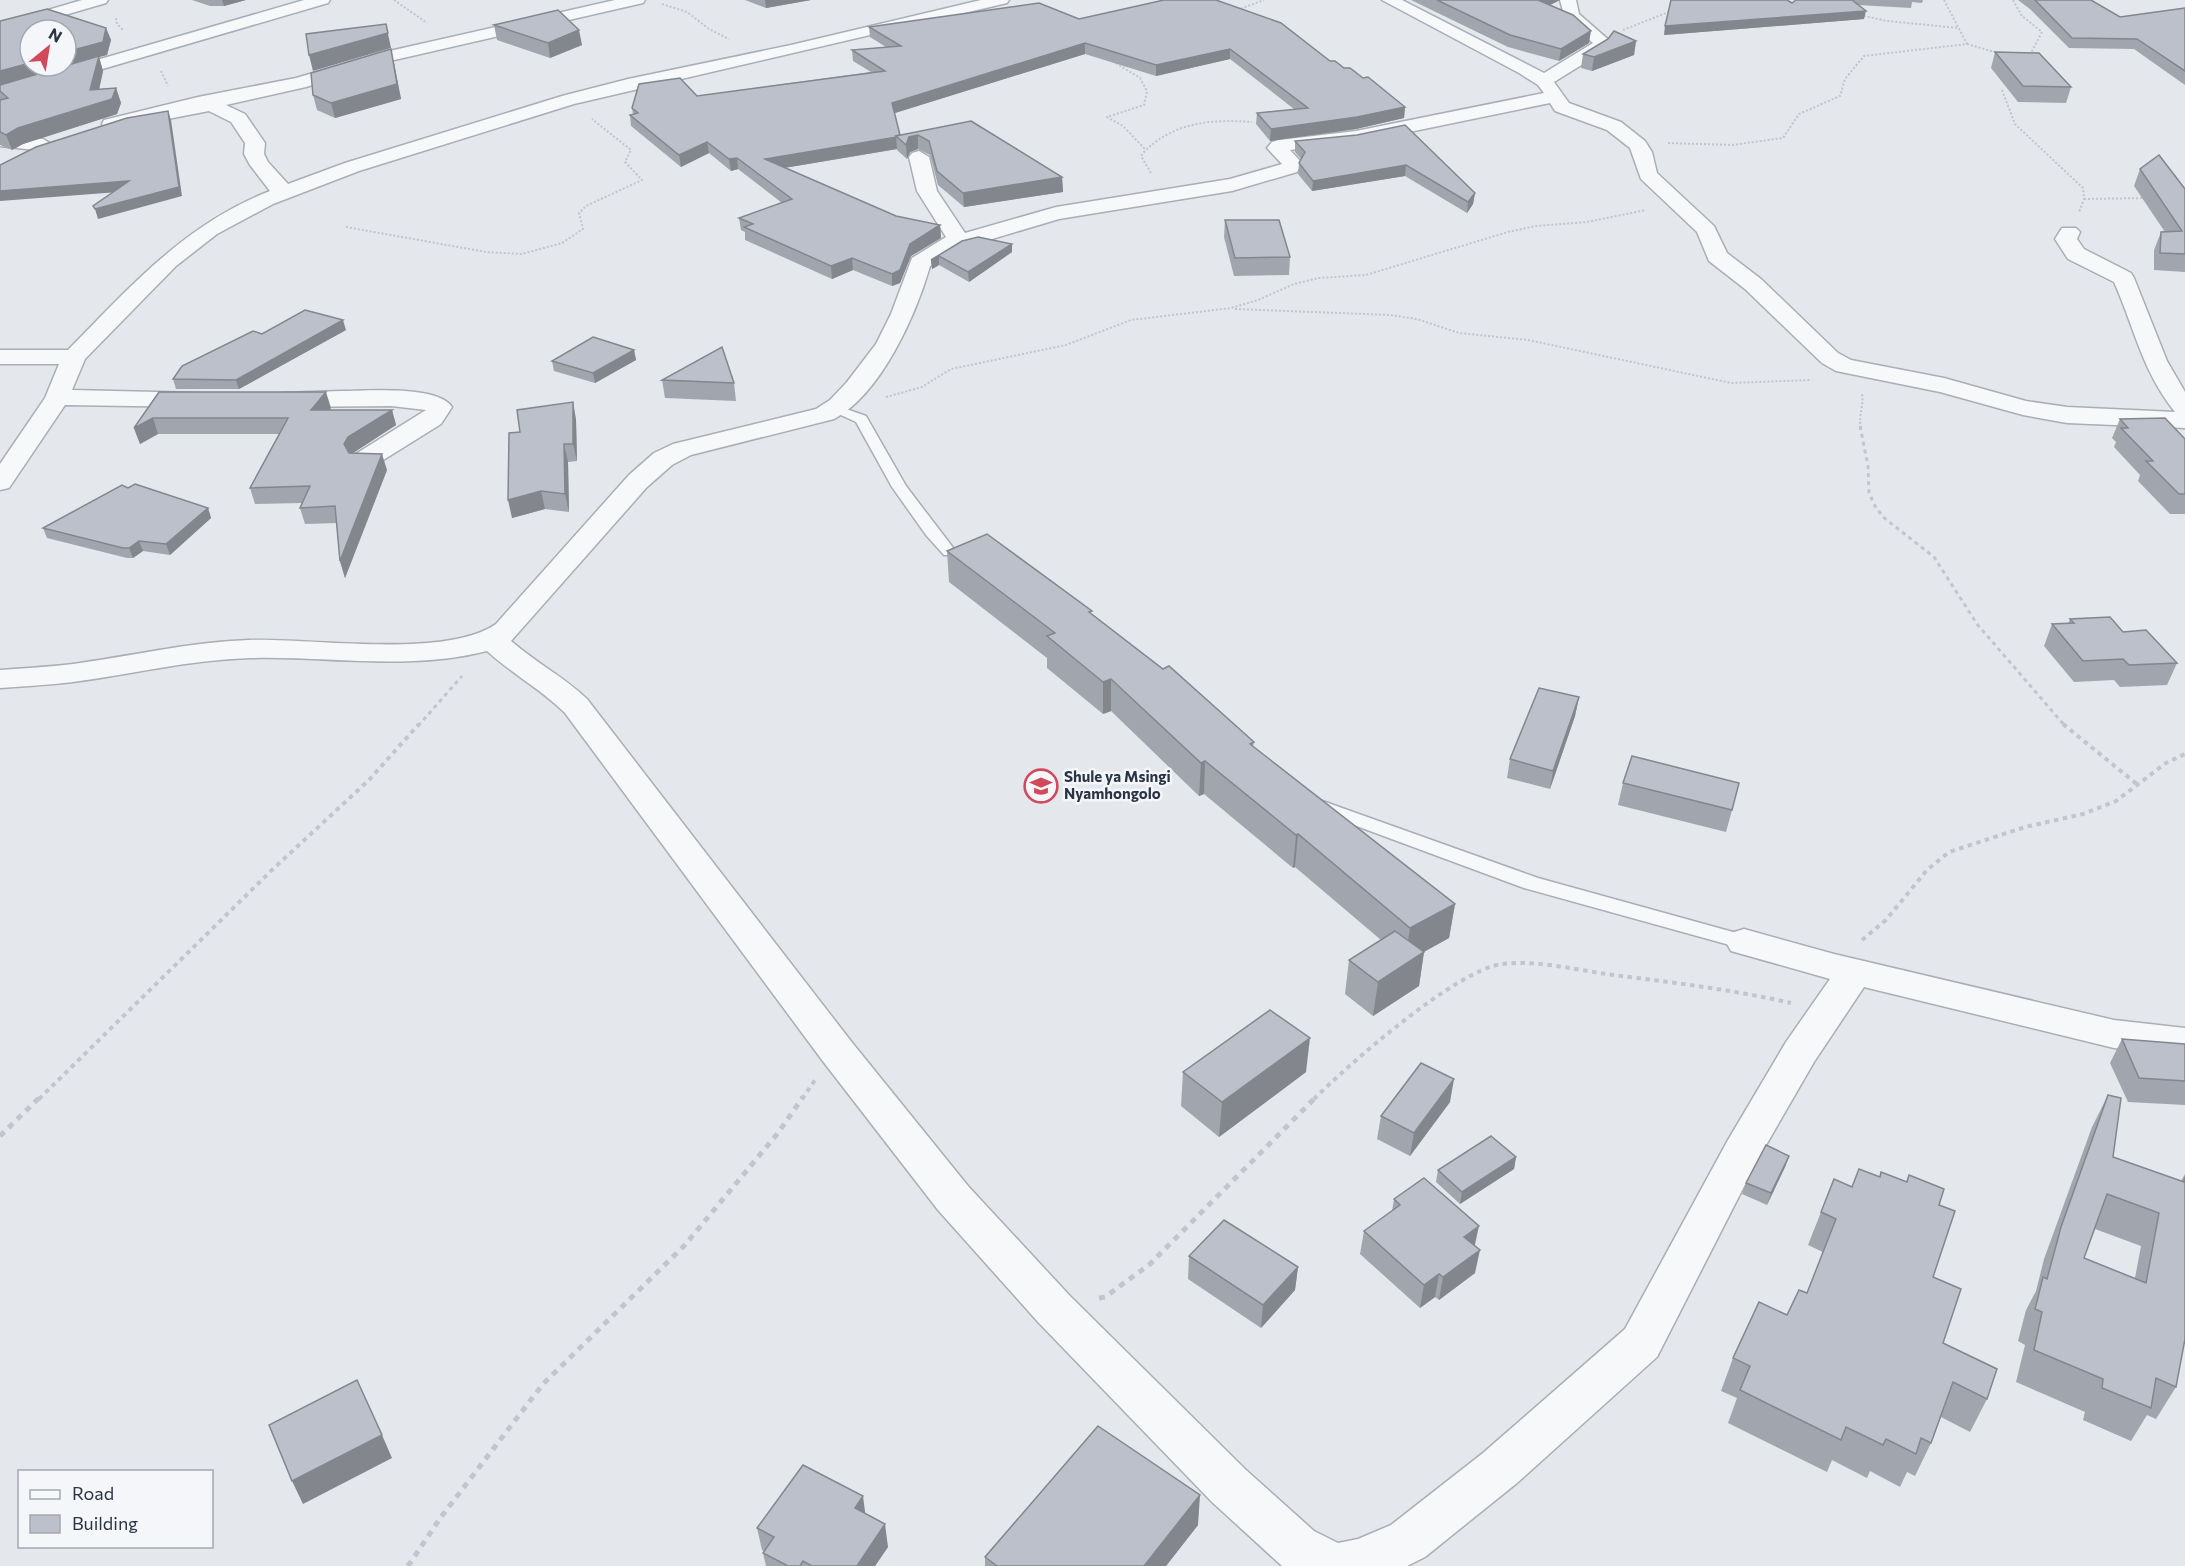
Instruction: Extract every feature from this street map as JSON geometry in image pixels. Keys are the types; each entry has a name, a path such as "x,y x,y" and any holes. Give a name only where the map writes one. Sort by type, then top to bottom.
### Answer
{"street":[{"path":"0,29 100,0"},
{"path":"0,94 322,0"},
{"path":"93,129 198,103 294,84 385,57 637,0"},
{"path":"0,482 25,449 57,398 74,357 168,261 210,230 280,194 352,166 568,100 628,84 755,57 911,12 1002,0"},
{"path":"1390,0 1471,39 1548,89 1567,110 1614,126 1628,137 1642,152 1648,175 1707,230 1717,256 1753,284 1830,358 1847,371 1944,385 2024,408 2067,415 2185,420"},
{"path":"0,679 72,673 192,654 238,650 400,653 479,643 507,630 639,481 663,459 682,449 838,407 887,348 913,292 920,264 954,243 1056,213 1242,183 1290,168 1292,163 1277,148 1279,146 1356,136 1548,89 1602,42 1571,16 1568,0"},
{"path":"198,103 214,106 243,124 255,143 254,154 260,165 280,187 280,194"},
{"path":"0,140 52,142 14,159"},
{"path":"919,158 927,191 957,237 954,243"},
{"path":"2069,232 2066,239 2076,254 2123,278 2153,363 2168,389 2185,408"},
{"path":"0,357 74,357"},
{"path":"57,398 139,397 228,400"},
{"path":"260,400 405,399 426,400 440,407 432,419 363,461"},
{"path":"479,643 556,686 576,706 836,1050 953,1198 1054,1309 1229,1486 1297,1548 1332,1566"},
{"path":"1744,942 1845,970 2114,1034 2185,1042"},
{"path":"1341,1566 1362,1562 1408,1541 1500,1468 1641,1343 1742,1151 1827,1011 1845,970"}],"lane":[{"path":"838,407 861,419 899,488 931,532 949,552"},
{"path":"1310,803 1531,884 1744,942"}],"path":[{"path":"637,0 677,7 755,57"},
{"path":"1233,14 1240,7 1264,0"},
{"path":"1944,0 1967,44"},
{"path":"2013,0 2022,16 2042,33 2030,51 2028,60 2025,61"},
{"path":"1599,38 1674,10"},
{"path":"1853,13 1887,21 1960,28"},
{"path":"1628,137 1655,142 1732,146 1783,138 1799,114 1811,106 1840,96 1845,79 1864,57 1967,44 2004,55"},
{"path":"1118,55 1108,60 1140,78 1147,91 1144,105 1107,117 1124,126 1145,149"},
{"path":"2002,90 2015,124 2074,177 2083,188 2084,199 2069,232"},
{"path":"346,227 486,252 522,254 547,248 575,236 583,229 579,213 585,206 642,180 627,167 625,162 631,150 568,100"},
{"path":"1144,200 1124,193 1152,175 1141,156 1145,149 1172,130 1186,125 1233,120 1252,122"},
{"path":"1232,308 1258,300 1294,284 1319,278 1366,274 1536,226 1620,217 1645,211 1671,197"},
{"path":"2084,199 2148,198"},
{"path":"838,407 860,404 922,387 951,369 1066,345 1131,320 1232,308 1335,311 1417,319 1459,333 1528,340 1731,382 1776,382 1847,371 1862,394 1863,401 1858,415 1869,466 1869,493 1875,506 1883,517 1934,557 1977,624 2063,724 2138,785"},
{"path":"0,1136 129,1013 273,869 369,780 462,676 468,660 479,643"},
{"path":"1845,970 1927,870 1949,852 2025,827 2083,814 2116,801 2166,763 2185,754"},
{"path":"1054,1309 1105,1297 1150,1264 1343,1070 1423,1007 1473,974 1501,964 1550,966 1752,994 1827,1011"},
{"path":"408,1566 441,1517 543,1384 684,1246 778,1133 836,1050"}],"building":[{"path":"1164,0 1216,0 1281,23 1330,61 1335,61 1344,68 1350,68 1363,78 1368,77 1405,107 1357,117 1271,129 1257,113 1308,108 1230,49 1156,65 1085,43 892,103 900,135 897,137 765,159 896,216 940,225 910,244 900,270 892,274 852,258 831,266 744,227 753,224 739,218 792,199 737,158 729,159 707,142 679,155 630,115 638,113 632,108 639,84 680,78 697,96 885,71 852,50 901,46 869,27 1039,3 1079,19"},
{"path":"1437,0 1538,0 1573,15 1591,31 1561,49 1510,35"},
{"path":"1671,0 1787,0 1792,3 1796,0 1852,0 1866,11 1665,26"},
{"path":"2035,0 2091,0 2120,17 2185,8 2185,71 2137,39 2072,38"},
{"path":"47,9 75,18 18,18 18,66 0,71 0,21"},
{"path":"558,10 579,30 548,43 494,25"},
{"path":"78,19 106,28 103,42 78,49"},
{"path":"386,24 388,33 309,55 306,34"},
{"path":"1614,31 1636,41 1594,57 1583,54 1608,39"},
{"path":"391,49 397,84 331,103 313,95 311,73"},
{"path":"1995,52 2039,53 2071,87 2023,86"},
{"path":"99,56 90,90 116,88 112,99 18,128 6,135 0,132 0,100 8,98 0,91 0,85 24,78 78,78 78,62"},
{"path":"168,111 179,187 95,209 93,206 129,181 0,191 0,165 36,147 127,118"},
{"path":"971,121 1062,177 963,193 937,171 929,141 918,135 909,137 906,145 896,136"},
{"path":"1405,125 1475,193 1468,202 1406,165 1313,181 1299,163 1305,152 1295,141 1357,135"},
{"path":"2159,155 2185,189 2185,254 2160,253 2161,232 2182,231 2140,169"},
{"path":"1225,220 1279,220 1290,257 1235,258"},
{"path":"978,237 1012,244 968,272 939,256 931,260 962,241"},
{"path":"305,310 343,320 236,380 173,379 182,366 253,331 262,334"},
{"path":"593,337 634,350 593,373 552,361"},
{"path":"722,347 734,383 662,380"},
{"path":"159,392 326,392 311,410 392,410 348,437 344,444 349,453 382,454 340,561 335,506 300,508 310,486 250,488 288,418 153,418 134,428"},
{"path":"573,402 573,444 564,444 565,494 541,491 508,500 509,433 520,432 517,410"},
{"path":"2165,418 2185,439 2185,494 2179,494 2146,461 2153,461 2121,428 2128,428 2120,419"},
{"path":"135,484 208,508 166,544 139,541 129,548 123,548 43,528 122,485 128,488"},
{"path":"987,534 1092,611 1089,612 1163,669 1169,666 1254,742 1250,744 1455,904 1410,928 1298,834 1296,835 1205,761 1201,763 1111,679 1103,682 1047,636 1055,633 947,551"},
{"path":"2110,617 2123,632 2146,630 2177,663 2129,665 2123,659 2083,661 2052,624 2074,623 2070,619"},
{"path":"1539,688 1579,697 1553,771 1510,759"},
{"path":"1632,756 1739,783 1732,810 1623,783"},
{"path":"1395,931 1424,952 1378,982 1349,960"},
{"path":"1270,1010 1310,1038 1222,1102 1183,1072"},
{"path":"2122,1039 2185,1044 2185,1081 2139,1078"},
{"path":"1421,1063 1454,1079 1414,1133 1381,1116"},
{"path":"2108,1095 2121,1098 2113,1157 2184,1182 2185,1177 2185,1339 2176,1387 2156,1378 2151,1408 2102,1388 2103,1379 2034,1350 2042,1312 2035,1309 2043,1277 2047,1279 2061,1227","holes":["2107,1194 2159,1213 2146,1283 2084,1258"]},
{"path":"1491,1136 1516,1157 1462,1192 1438,1170"},
{"path":"1766,1145 1789,1156 1771,1193 1746,1183"},
{"path":"1859,1169 1880,1177 1881,1172 1907,1182 1909,1175 1944,1189 1939,1205 1955,1211 1933,1277 1961,1289 1943,1343 1997,1369 1987,1399 1953,1382 1931,1443 1921,1438 1916,1454 1886,1439 1883,1445 1846,1427 1841,1440 1740,1390 1750,1366 1733,1358 1759,1302 1787,1315 1799,1290 1807,1293 1836,1219 1821,1212 1834,1179 1852,1187"},
{"path":"1424,1178 1479,1226 1464,1237 1480,1250 1443,1277 1439,1274 1424,1285 1364,1231 1400,1205 1394,1199"},
{"path":"1224,1220 1298,1267 1263,1305 1189,1256"},
{"path":"357,1380 382,1435 292,1481 269,1425"},
{"path":"1098,1426 1200,1495 1144,1566 997,1566 985,1557"},
{"path":"803,1465 863,1496 855,1508 885,1524 857,1566 812,1566 803,1561 800,1566 788,1566 763,1553 774,1537 757,1528"}],"place":[{"name":"Shule ya Msingi Nyamhongolo","path":"1041,786"}]}
